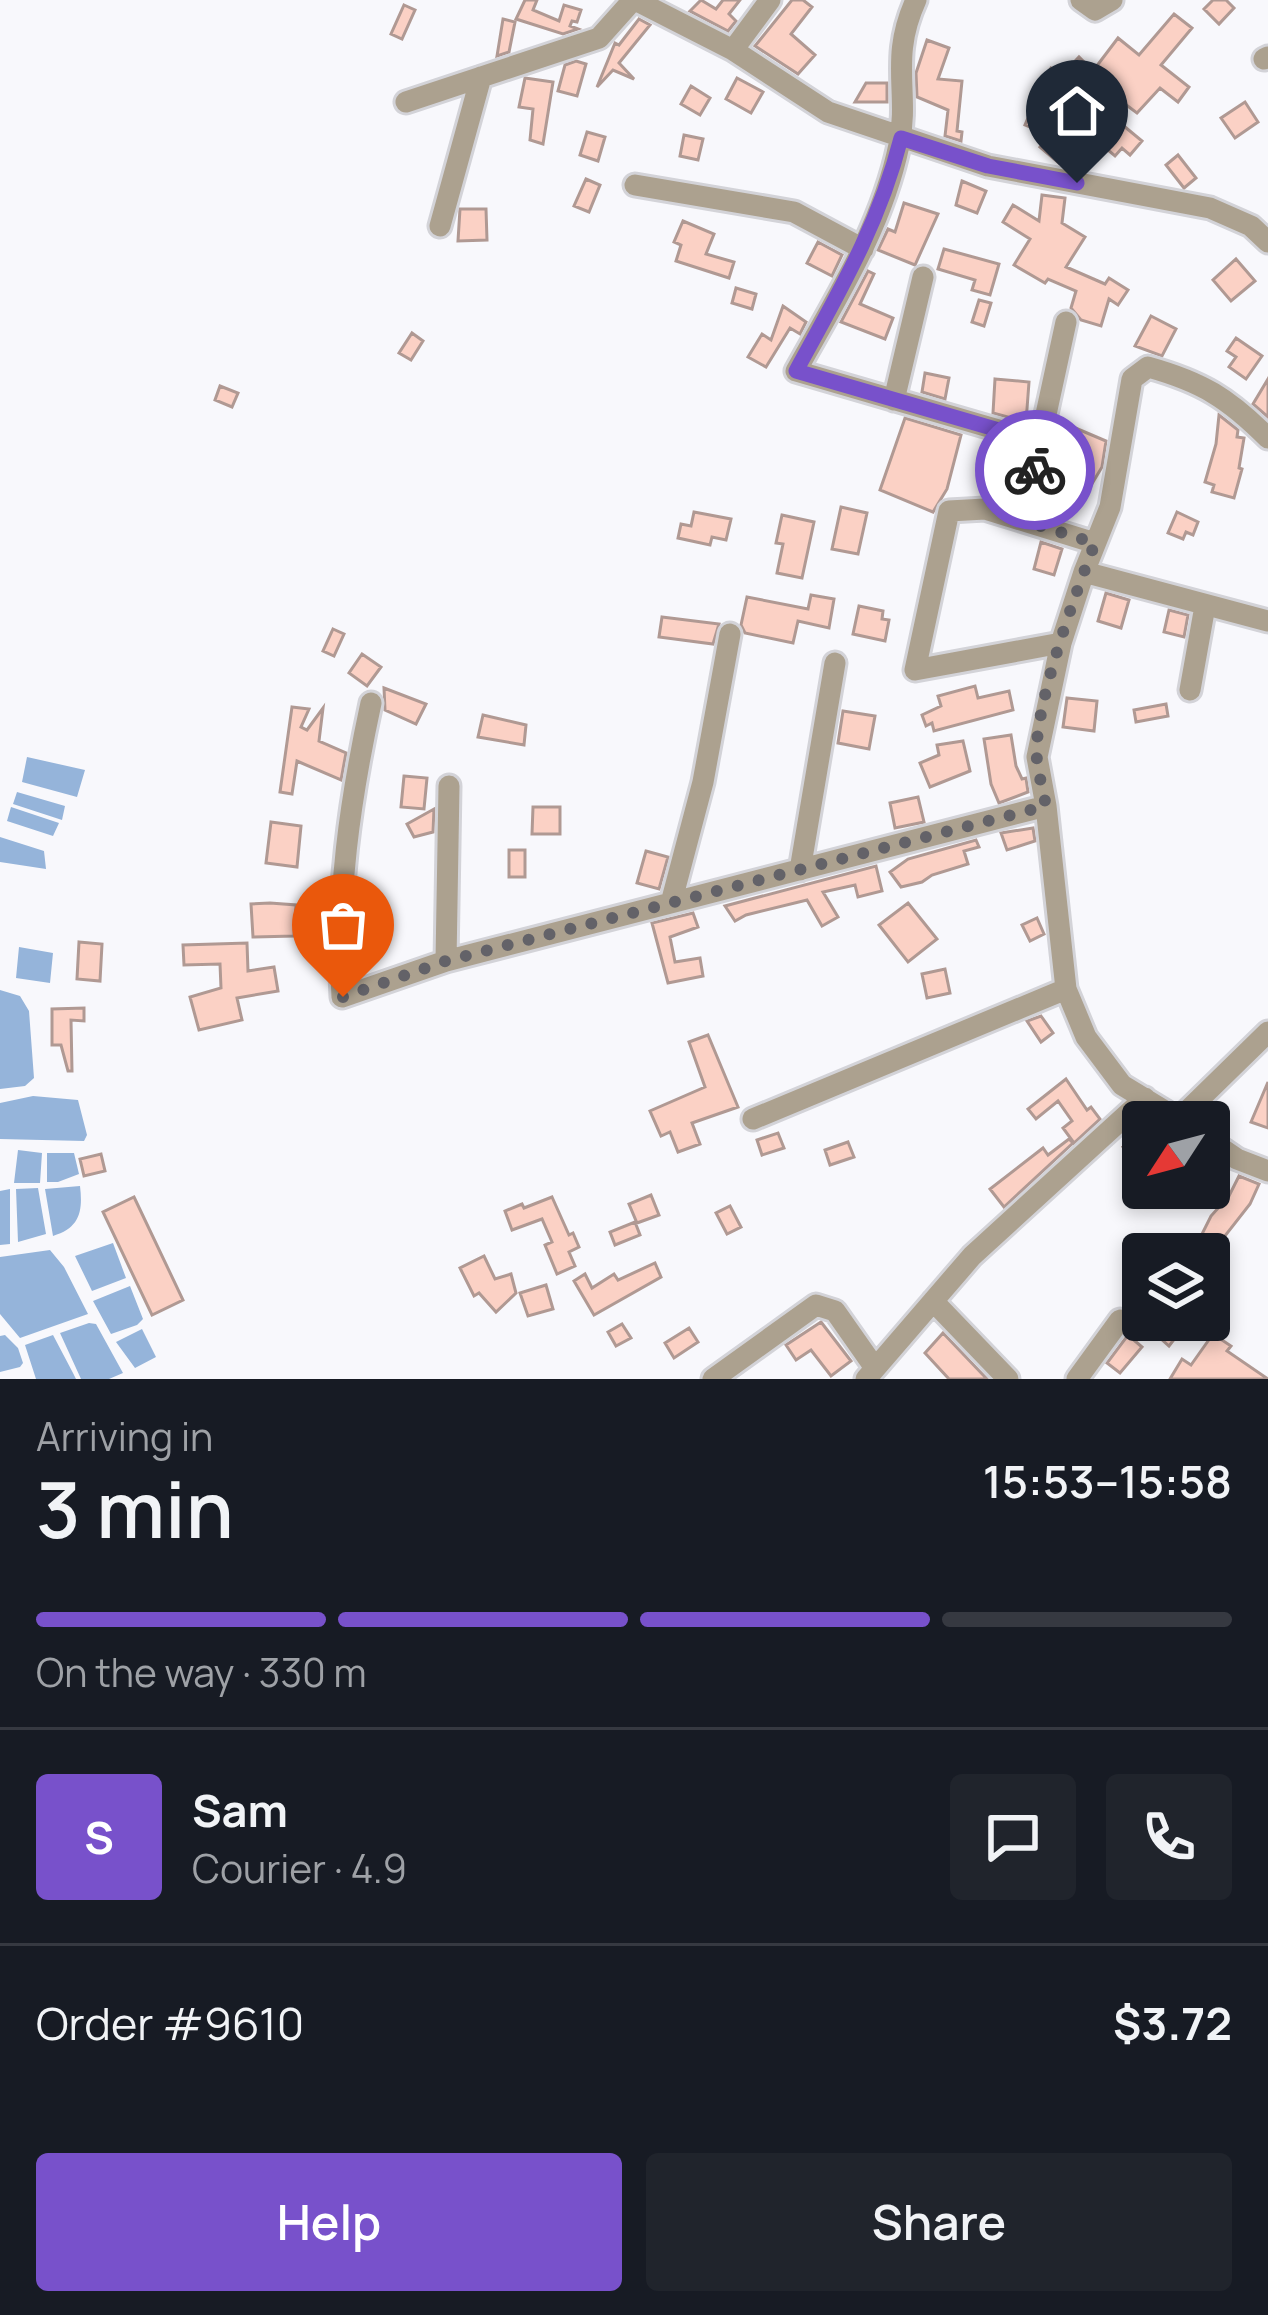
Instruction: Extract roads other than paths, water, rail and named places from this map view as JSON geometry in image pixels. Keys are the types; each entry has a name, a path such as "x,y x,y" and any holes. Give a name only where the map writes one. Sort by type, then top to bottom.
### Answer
{"street":[{"path":"406,102 599,38 634,0 676,9 828,112 988,166 1210,208 1251,226 1268,242"},
{"path":"733,50 770,0"},
{"path":"916,0 905,24 898,67 901,138 888,192 863,249 796,371 1040,442"},
{"path":"1081,0 1095,10 1112,0"},
{"path":"440,226 481,77"},
{"path":"635,184 794,212 863,249"},
{"path":"894,400 923,277"},
{"path":"1028,522 1066,322"},
{"path":"1150,1101 1122,1084 1086,1036 1066,989 1046,806 1036,757 1061,643 1110,507 1132,379 1148,367 1194,380 1217,393 1268,438"},
{"path":"1061,643 915,670 949,512 985,509 1095,543"},
{"path":"1084,572 1268,621"},
{"path":"1190,690 1205,606"},
{"path":"671,903 703,782 730,634"},
{"path":"800,870 836,663"},
{"path":"371,703 351,798 339,943 343,997 446,961 1046,806"},
{"path":"446,961 449,786"},
{"path":"753,1119 1066,989"},
{"path":"1201,1101 1268,1033"},
{"path":"713,1379 816,1306 835,1310 870,1373 972,1256 1145,1098"},
{"path":"1230,1154 1268,1171"},
{"path":"932,1301 1008,1379"},
{"path":"1077,1379 1120,1320"}],"water":[{"path":"27,757 85,770 77,797 22,782"},
{"path":"17,792 65,806 62,820 13,804"},
{"path":"11,807 59,823 53,836 7,821"},
{"path":"0,837 44,851 46,869 0,862"},
{"path":"19,947 53,953 50,983 16,978"},
{"path":"0,990 20,996 29,1011 34,1078 25,1086 0,1089"},
{"path":"33,1096 78,1100 87,1135 84,1141 0,1139 0,1103"},
{"path":"18,1150 42,1153 40,1183 14,1183"},
{"path":"47,1153 74,1153 79,1174 47,1182"},
{"path":"80,1186 78,1217 53,1236 45,1189"},
{"path":"38,1188 46,1234 18,1242 16,1189"},
{"path":"10,1189 10,1244 0,1245 0,1191"},
{"path":"113,1243 126,1278 92,1291 75,1256"},
{"path":"50,1250 88,1314 20,1338 0,1314 0,1257"},
{"path":"130,1286 143,1319 111,1334 93,1301"},
{"path":"96,1324 123,1373 109,1379 81,1379 60,1333"},
{"path":"142,1329 156,1357 135,1368 116,1342"},
{"path":"5,1335 18,1348 23,1363 0,1372 0,1336"},
{"path":"53,1335 76,1379 36,1379 25,1345"}]}
